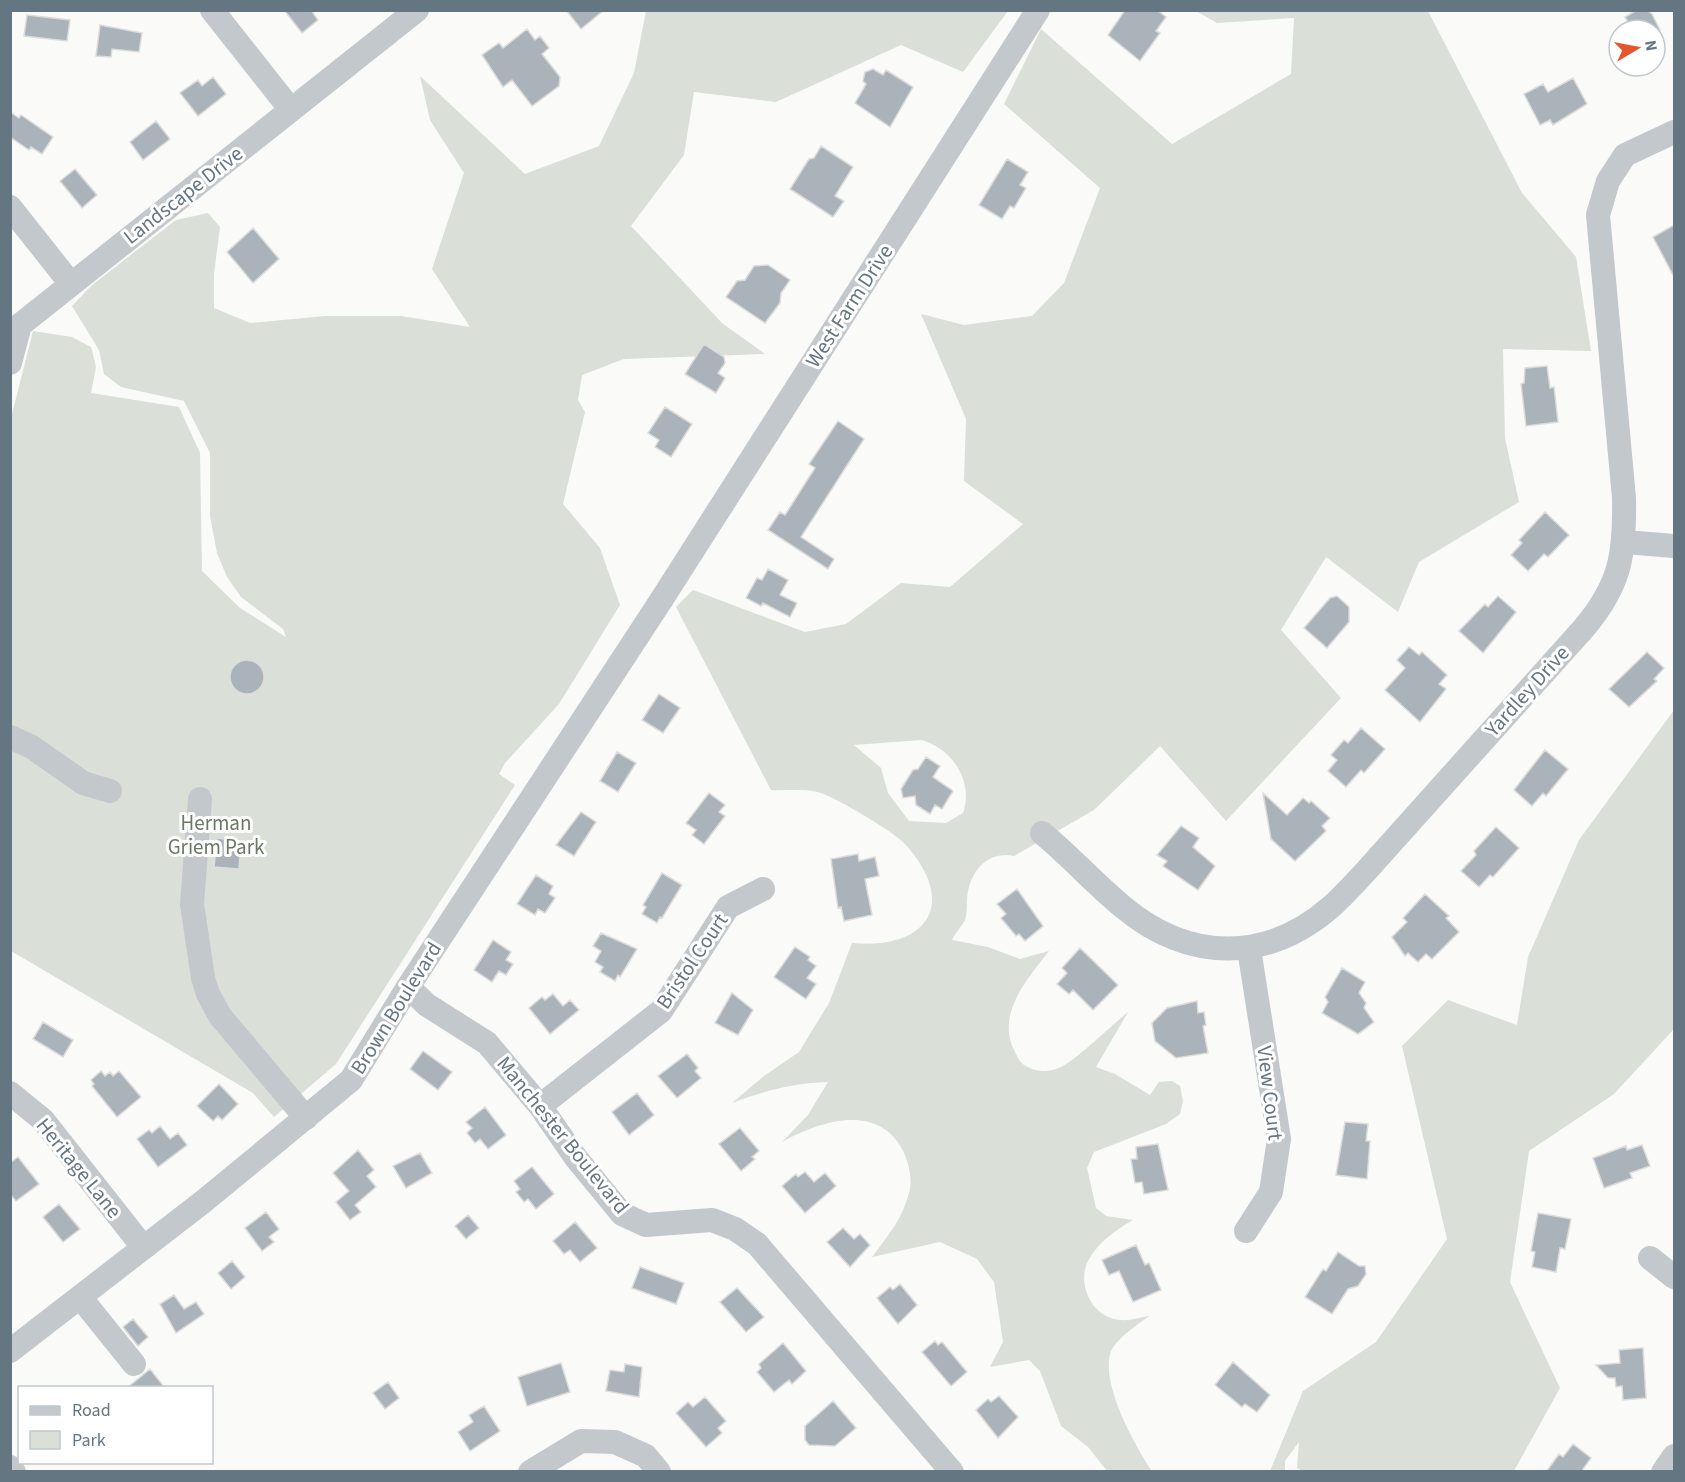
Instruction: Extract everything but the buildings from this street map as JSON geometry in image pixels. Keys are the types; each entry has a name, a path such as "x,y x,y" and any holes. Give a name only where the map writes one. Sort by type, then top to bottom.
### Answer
{"street":[{"path":"212,10 291,110"},
{"name":"Landscape Drive","path":"10,363 20,325 417,10"},
{"name":"West Farm Drive","path":"660,602 1038,10"},
{"name":"Yardley Drive","path":"1042,833 1124,908 1158,931 1195,945 1222,950 1249,949 1294,932 1331,907 1367,870 1603,605 1616,577 1625,542 1624,498 1598,215 1608,181 1625,155 1674,132"},
{"path":"10,207 71,284"},
{"path":"1625,542 1674,546"},
{"name":"Brown Boulevard","path":"10,1351 351,1080 408,987 660,602"},
{"path":"10,737 32,747 83,783 110,791"},
{"path":"200,799 192,904 203,978 208,994 220,1016 306,1118"},
{"name":"Bristol Court","path":"540,1106 661,1011 728,907 763,889"},
{"name":"View Court","path":"1246,1232 1271,1192 1279,1139 1249,949"},
{"name":"Manchester Boulevard","path":"408,987 427,1005 487,1042 540,1106 576,1158 622,1215 646,1225 712,1220 735,1229 757,1244 952,1472"},
{"name":"Heritage Lane","path":"10,1093 43,1120 143,1247"},
{"path":"1650,1258 1674,1277"},
{"path":"80,1297 134,1364"},
{"path":"530,1472 581,1441 615,1442 646,1456 659,1472"},
{"path":"1663,1472 1674,1456"},
{"path":"10,1467 14,1472"}],"green space":[{"name":"Herman Griem Park","path":"646,11 1008,11 963,72 901,45 776,102 694,92 684,155 631,226 722,323 765,354 624,359 582,375 578,400 585,412 563,504 600,548 620,605 559,704 505,763 499,774 515,785 336,1064 274,1117 253,1093 11,951 10,422 33,331 72,337 91,347 96,367 91,393 179,407 200,453 202,571 240,608 286,637 283,629 241,597 227,577 217,553 210,516 210,453 184,401 121,387 104,374 99,350 72,306 92,285 176,220 208,213 220,227 214,274 214,308 250,323 325,316 401,316 470,327 432,269 464,173 430,120 420,76 525,174 599,146 634,73"},
{"path":"1196,11 1428,11 1522,193 1576,257 1591,351 1503,349 1505,438 1519,502 1419,562 1398,612 1326,557 1281,630 1341,698 1226,821 1160,746 1094,810 1014,856 997,856 990,859 978,868 970,883 965,920 952,940 988,947 1020,959 1049,951 1023,986 1011,1011 1010,1038 1022,1063 1038,1071 1061,1067 1085,1050 1128,1012 1096,1067 1115,1074 1150,1095 1159,1082 1172,1081 1180,1086 1183,1101 1180,1114 1166,1124 1094,1152 1087,1168 1096,1208 1106,1216 1133,1220 1114,1232 1092,1254 1085,1270 1086,1290 1095,1307 1102,1314 1111,1318 1124,1320 1149,1316 1114,1346 1109,1358 1109,1374 1120,1410 1136,1446 1152,1471 1107,1471 1088,1447 1061,1426 1040,1371 1029,1360 990,1367 1003,1342 994,1282 977,1259 940,1242 872,1257 899,1219 910,1188 904,1153 893,1137 880,1126 865,1121 848,1120 814,1128 782,1142 808,1115 828,1082 779,1088 732,1103 764,1076 799,1052 829,1003 852,943 877,943 899,939 915,931 926,920 932,905 931,887 923,868 907,846 867,817 815,791 771,790 676,607 693,590 805,632 846,624 901,583 950,587 1023,524 964,481 966,419 921,314 964,325 1032,316 1064,283 1100,188 1004,104 1041,29 1172,144 1291,74 1294,18 1217,23","holes":["921,740 932,744 951,758 963,778 966,801 963,813 946,823 909,821 888,793 881,768 854,745"]},
{"path":"1674,710 1674,1029 1614,1094 1529,1151 1510,1282 1560,1388 1514,1471 1302,1471 1297,1468 1299,1442 1285,1461 1285,1471 1270,1471 1303,1391 1376,1342 1447,1239 1402,1046 1448,1000 1517,1025 1528,957 1579,840"}]}
